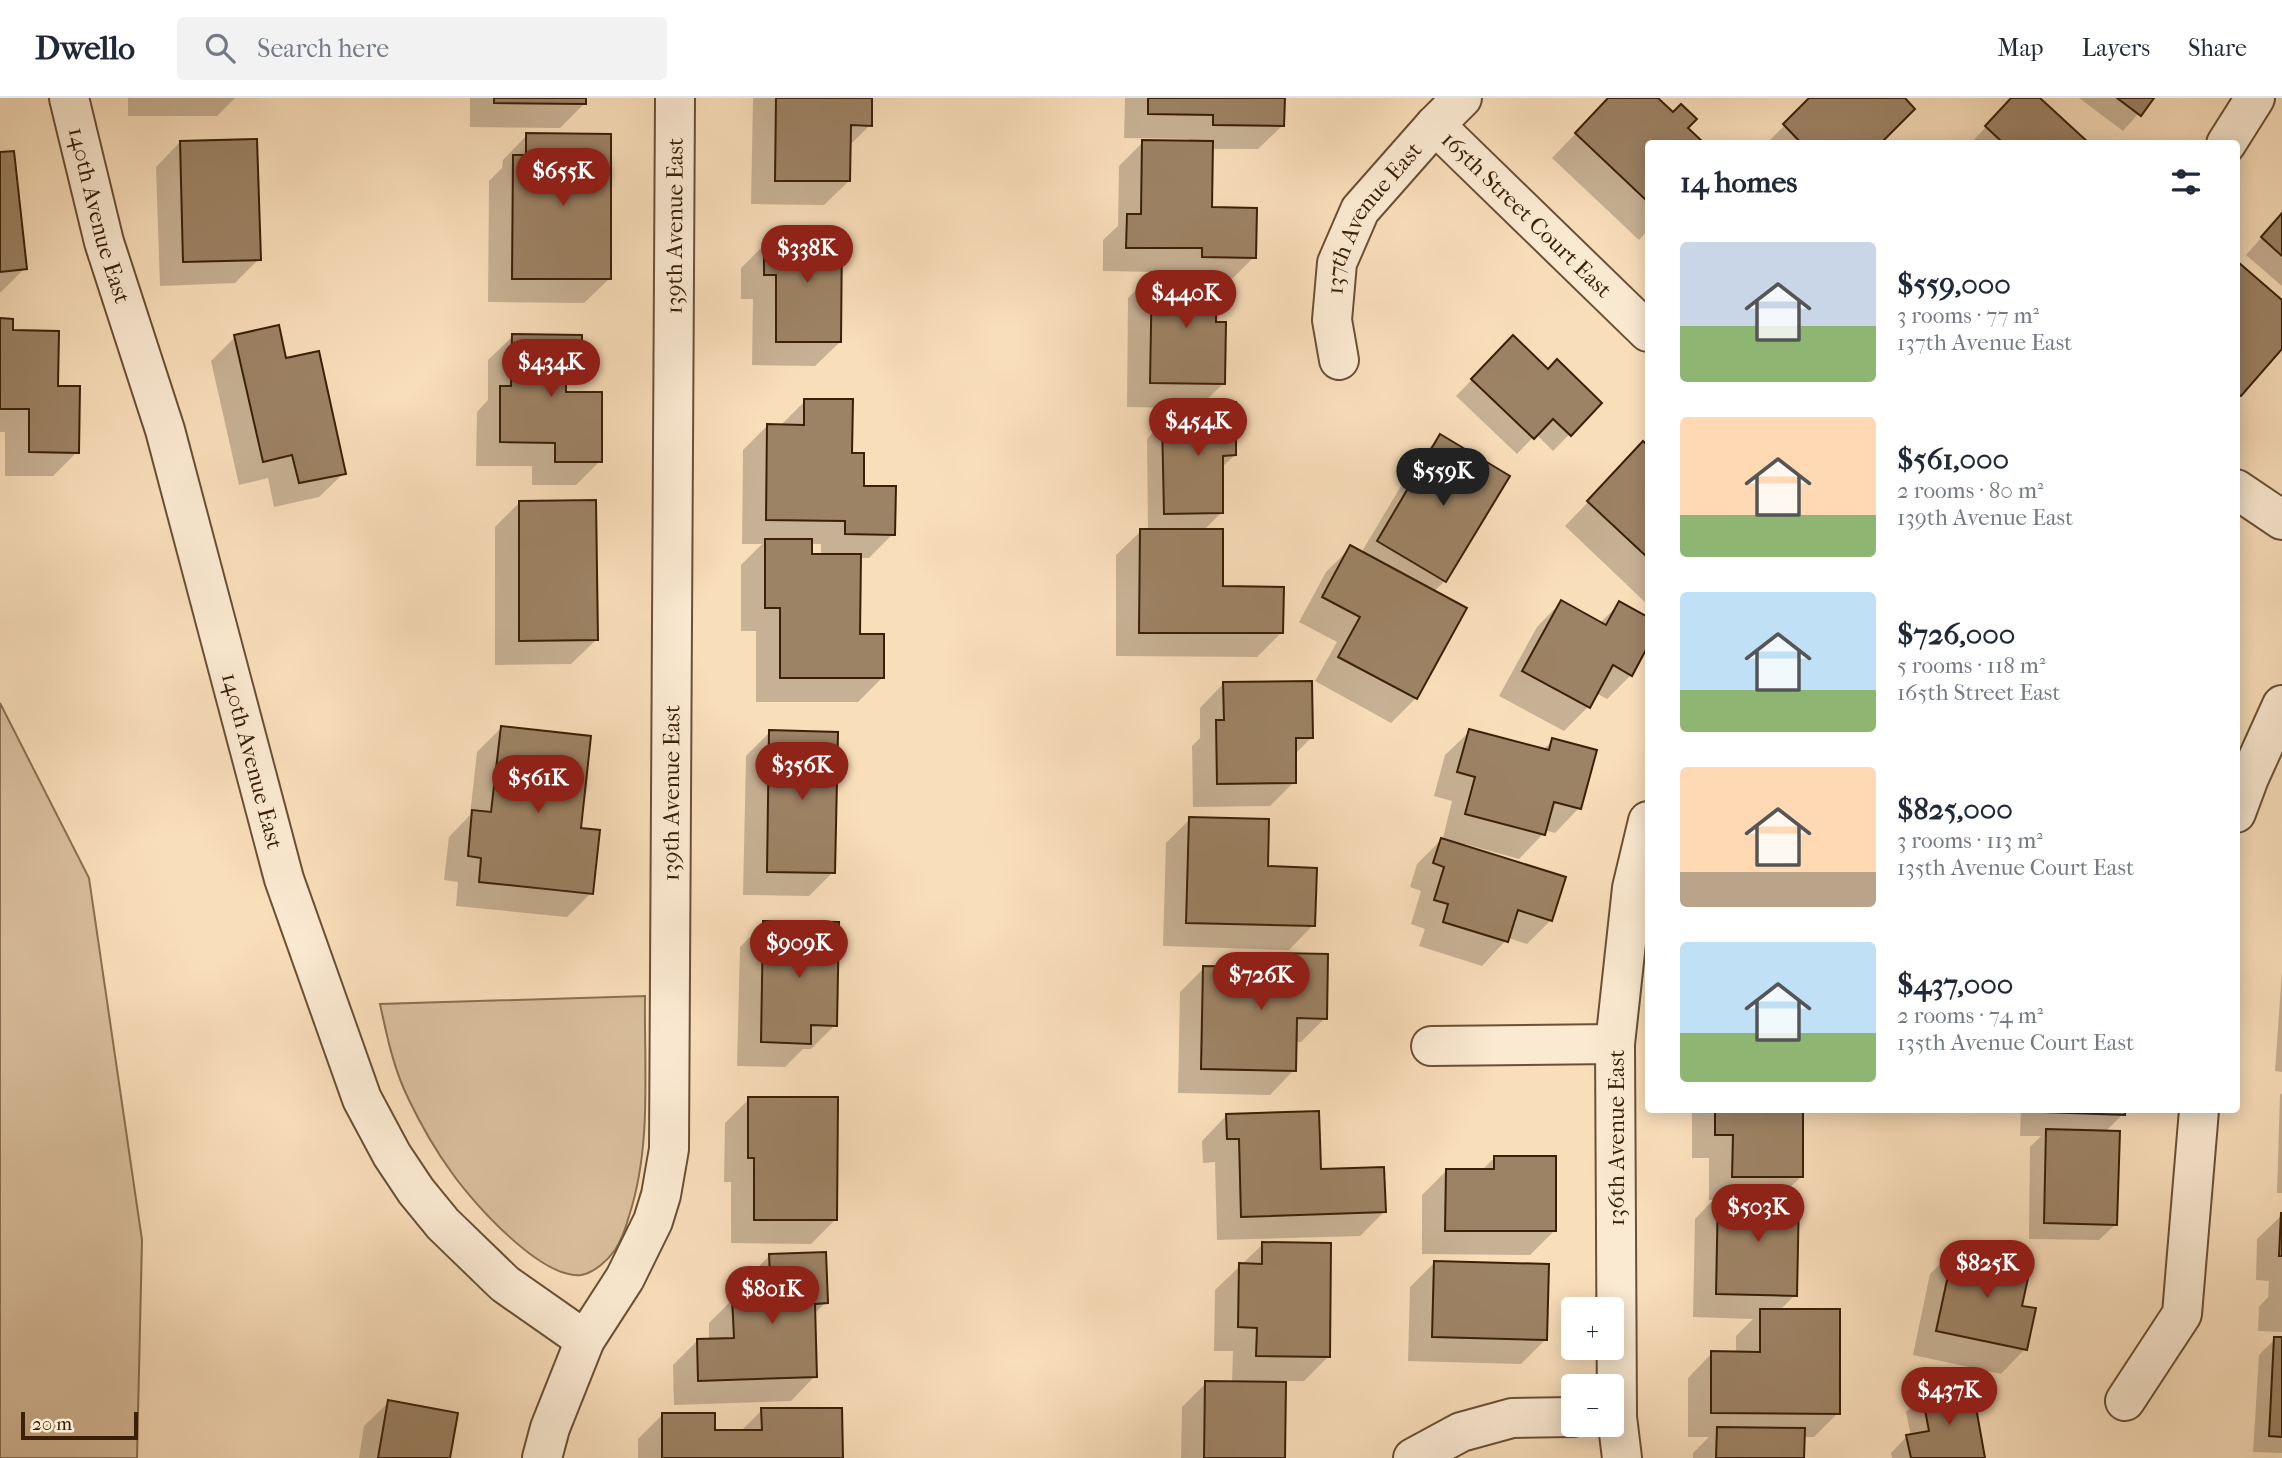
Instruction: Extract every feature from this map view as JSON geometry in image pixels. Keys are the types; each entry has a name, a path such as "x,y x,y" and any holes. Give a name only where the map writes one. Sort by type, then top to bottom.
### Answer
{"street":[{"name":"140th Avenue East","path":"69,98 104,242 165,430 284,879 362,1099 392,1154 416,1191 443,1224 505,1284 584,1340"},
{"name":"139th Avenue East","path":"542,1458 584,1340 625,1278 653,1221 661,1195 669,1149 675,98"},
{"name":"137th Avenue East","path":"1339,360 1332,320 1337,264 1360,210 1434,125 1462,98"},
{"path":"2229,140 2255,98"},
{"name":"165th Street Court East","path":"1434,125 1645,329"},
{"path":"2240,492 2282,520"},
{"path":"2240,802 2282,705"},
{"name":"136th Avenue East","path":"1615,1374 1615,1044 1632,888 1645,834"},
{"path":"1432,1046 1615,1044"},
{"path":"2125,1401 2182,1314 2199,1113"},
{"path":"1413,1458 1461,1432 1512,1418 1561,1418"},
{"name":"136th Avenue East","path":"1618,1437 1622,1458"}],"shaded area":[{"path":"0,703 89,878 142,1240 137,1458 0,1458"},
{"path":"645,996 644,1135 636,1189 628,1220 617,1246 600,1266 581,1275 565,1273 528,1253 510,1237 476,1203 446,1165 399,1077 380,1004"}],"building":[{"path":"494,98 586,98 586,104 494,103"},
{"path":"776,98 872,98 872,126 851,125 850,181 775,181"},
{"path":"1148,98 1285,98 1284,126 1213,125 1213,115 1148,114"},
{"path":"1608,98 1658,98 1673,112 1681,104 1697,119 1688,128 1701,140 1645,140 1645,199 1575,133"},
{"path":"1809,98 1905,98 1915,109 1884,140 1798,140 1783,124"},
{"path":"2011,98 2040,98 2086,140 2000,140 1985,126"},
{"path":"2117,98 2154,98 2141,116"},
{"path":"526,133 611,134 611,279 512,279 513,155 526,155"},
{"path":"257,139 261,260 183,262 180,141"},
{"path":"1142,140 1213,141 1212,207 1257,208 1256,258 1202,257 1202,248 1126,248 1127,214 1141,214"},
{"path":"14,151 27,269 0,272 0,152"},
{"path":"2282,213 2282,256 2261,237"},
{"path":"782,229 842,230 841,342 776,342 776,275 764,275 764,242 782,242"},
{"path":"2240,264 2282,300 2282,349 2241,396"},
{"path":"1152,272 1217,273 1216,322 1226,322 1225,384 1150,383"},
{"path":"0,318 13,319 13,330 59,331 58,386 80,386 79,453 29,452 29,409 0,409"},
{"path":"279,325 286,358 319,351 346,474 299,483 292,455 263,462 234,335"},
{"path":"512,334 582,335 582,369 566,369 566,392 602,392 602,462 555,462 555,443 500,442 500,386 511,386"},
{"path":"1513,335 1548,369 1557,359 1602,403 1571,436 1553,419 1534,439 1471,379"},
{"path":"804,399 853,399 852,453 864,453 864,486 896,486 895,535 845,534 845,521 766,520 767,424 804,425"},
{"path":"1236,402 1236,455 1223,456 1223,513 1164,514 1162,420 1191,420 1190,403"},
{"path":"1440,434 1510,476 1446,582 1377,541"},
{"path":"1643,441 1645,555 1587,501"},
{"path":"596,500 598,640 519,641 519,501"},
{"path":"1140,529 1223,529 1223,586 1284,587 1283,633 1139,633"},
{"path":"765,539 812,539 812,554 861,554 860,634 884,634 884,678 780,678 780,608 765,608"},
{"path":"1350,545 1467,608 1417,699 1338,657 1360,617 1322,597"},
{"path":"1561,600 1606,625 1619,601 1645,615 1645,652 1632,676 1613,665 1590,708 1522,671"},
{"path":"1312,681 1313,738 1296,738 1296,783 1217,784 1216,720 1224,720 1223,682"},
{"path":"501,726 591,736 581,828 600,830 593,894 479,882 481,858 468,856 472,810 491,812"},
{"path":"1469,729 1549,750 1552,738 1597,750 1581,809 1554,802 1545,835 1465,814 1475,777 1457,772"},
{"path":"769,730 838,732 835,873 767,872"},
{"path":"1189,817 1269,819 1268,866 1317,868 1315,926 1186,923"},
{"path":"1441,838 1566,877 1552,921 1518,910 1508,942 1443,922 1448,904 1434,900 1444,867 1433,863"},
{"path":"763,921 839,922 837,1026 811,1025 811,1044 761,1042"},
{"path":"1277,953 1328,954 1327,1019 1297,1018 1296,1071 1201,1069 1203,966 1277,967"},
{"path":"748,1097 838,1097 837,1220 754,1220 754,1158 748,1158"},
{"path":"1319,1111 1321,1169 1384,1167 1386,1212 1241,1217 1239,1139 1227,1139 1226,1114"},
{"path":"1715,1113 1803,1113 1803,1177 1732,1177 1733,1135 1715,1135"},
{"path":"2070,1113 2125,1113 2125,1115"},
{"path":"2046,1129 2120,1131 2117,1225 2044,1223"},
{"path":"1494,1156 1556,1156 1556,1231 1445,1231 1446,1169 1494,1169"},
{"path":"1718,1193 1799,1194 1797,1296 1716,1294"},
{"path":"2281,1213 2282,1256 2279,1256"},
{"path":"1262,1242 1331,1243 1330,1357 1256,1356 1257,1328 1238,1327 1239,1263 1262,1264"},
{"path":"1954,1248 2031,1264 2022,1306 2036,1308 2027,1350 1936,1331"},
{"path":"826,1252 828,1303 815,1304 817,1377 698,1381 697,1339 734,1338 732,1297 771,1296 769,1254"},
{"path":"1434,1261 1549,1264 1547,1340 1432,1337"},
{"path":"1760,1309 1840,1309 1840,1414 1711,1413 1711,1351 1760,1352"},
{"path":"2274,1337 2282,1337 2282,1437 2269,1436"},
{"path":"1205,1381 1286,1382 1285,1458 1204,1458"},
{"path":"1972,1385 1985,1458 1911,1458 1906,1435 1929,1431 1922,1394"},
{"path":"388,1400 458,1413 450,1458 378,1458"},
{"path":"761,1408 842,1408 843,1458 662,1458 662,1413 715,1413 715,1430 762,1430"},
{"path":"1717,1427 1805,1428 1804,1458 1716,1458"}]}
